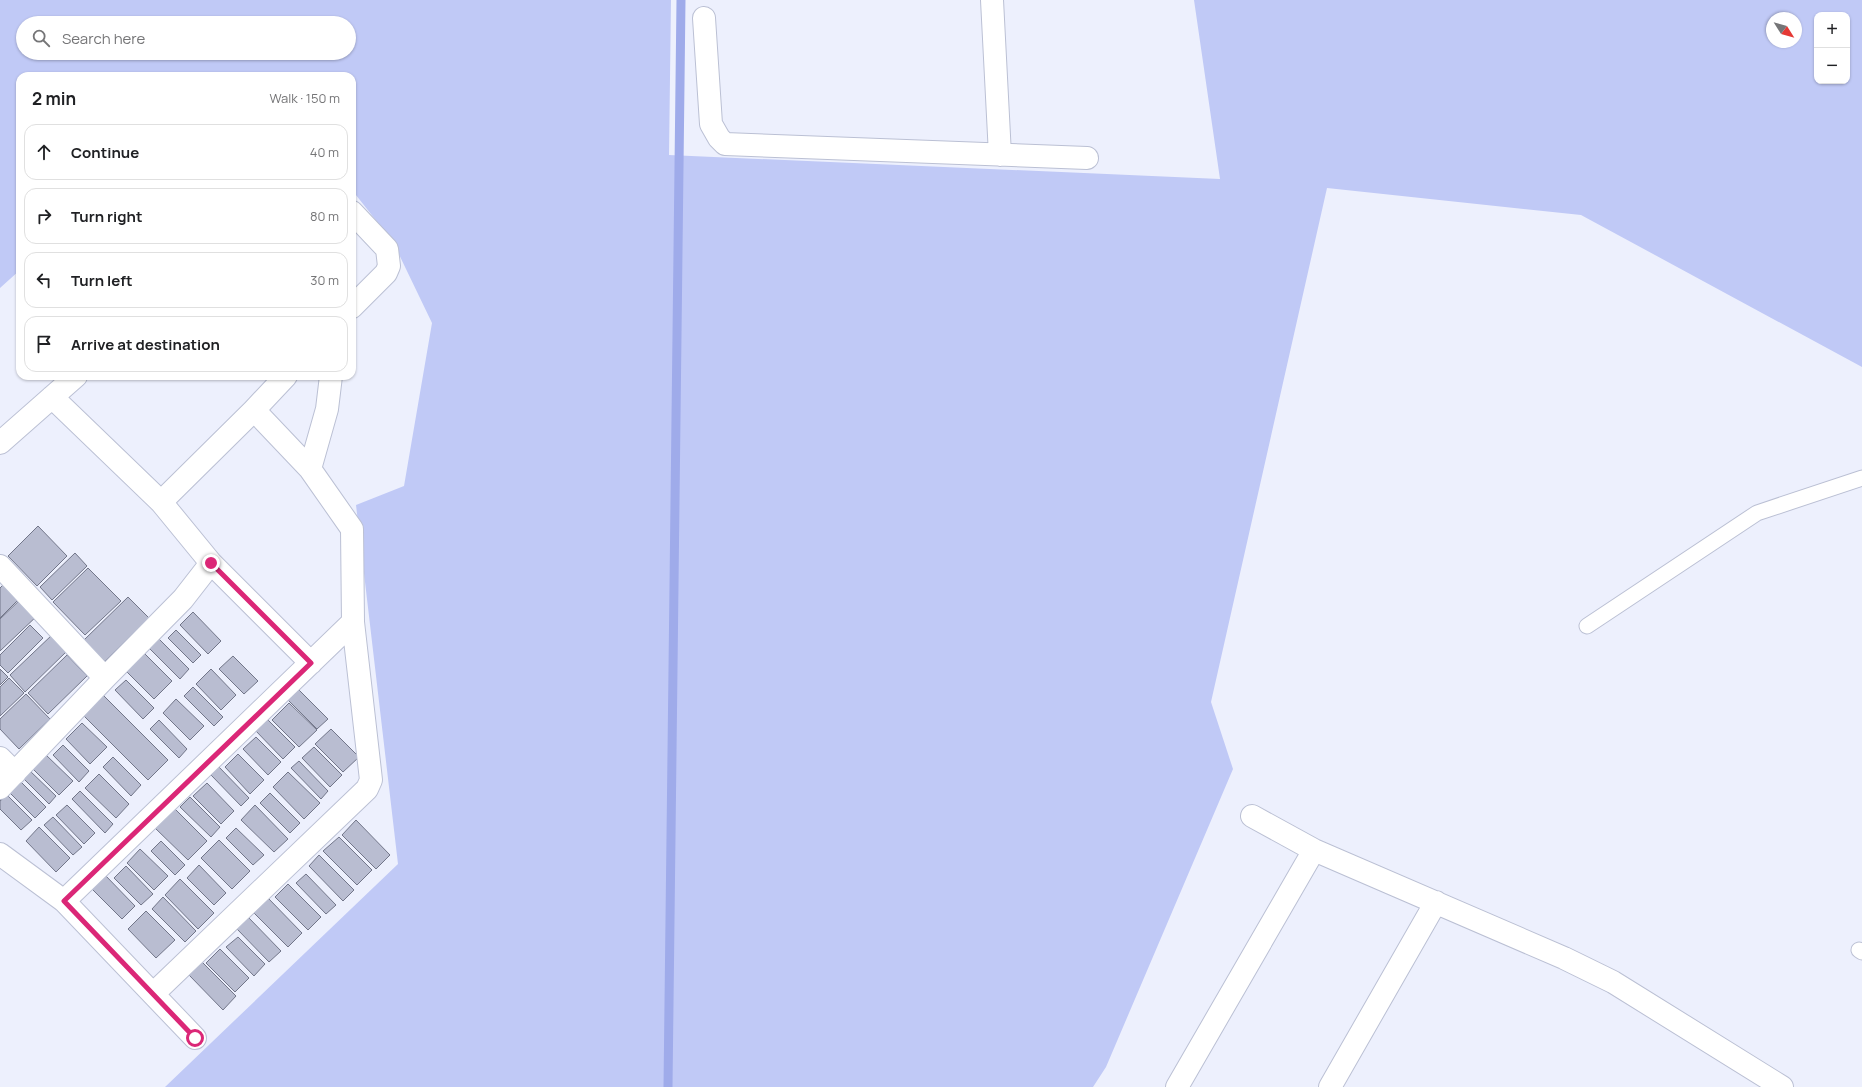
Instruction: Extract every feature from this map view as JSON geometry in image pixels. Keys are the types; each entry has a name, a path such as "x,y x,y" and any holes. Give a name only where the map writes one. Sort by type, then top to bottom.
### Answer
{"street":[{"path":"992,0 1000,155"},
{"path":"704,18 711,124 719,138 725,144 1087,158"},
{"path":"356,216 387,249 389,266 386,274 356,304"},
{"path":"0,443 71,380"},
{"path":"161,502 282,380"},
{"path":"310,469 327,409 331,380"},
{"path":"52,397 161,502 211,563 311,663"},
{"path":"153,994 367,789 371,780 353,622 352,529 310,469 254,410"},
{"path":"5,773 104,678 183,599 211,563"},
{"path":"0,566 104,678"},
{"path":"64,901 353,622"},
{"path":"1252,816 1314,850 1564,958 1613,982 1782,1087"},
{"path":"1177,1087 1314,850"},
{"path":"0,854 64,901 195,1038"},
{"path":"1330,1087 1436,902"}],"lane":[{"path":"1587,626 1758,513 1862,478"}],"shaded area":[{"path":"0,0 671,0 669,155 1220,179 1194,0 1862,0 1862,367 1581,215 1327,188 1211,702 1233,769 1106,1067 1093,1087 165,1087 398,864 356,505 404,486 432,323 393,242 356,195 356,72 16,72 16,274 0,288"}],"building":[{"path":"38,526 67,556 37,586 8,556"},
{"path":"75,553 87,566 52,600 40,587"},
{"path":"88,568 121,601 85,635 53,602"},
{"path":"8,580 22,596 0,618 0,588"},
{"path":"23,597 39,614 0,651 0,619"},
{"path":"128,597 149,618 105,661 84,640"},
{"path":"193,612 221,641 208,654 180,625"},
{"path":"30,625 43,638 8,673 0,665 0,655"},
{"path":"176,630 201,655 193,663 168,638"},
{"path":"53,634 68,650 25,692 10,675"},
{"path":"159,639 189,669 180,679 149,648"},
{"path":"142,651 172,681 154,699 124,669"},
{"path":"67,655 87,676 48,714 28,693"},
{"path":"233,656 258,681 244,694 219,669"},
{"path":"0,669 8,677 0,685"},
{"path":"211,669 236,695 221,710 196,684"},
{"path":"9,678 24,693 0,716 0,687"},
{"path":"126,680 154,708 143,719 115,690"},
{"path":"193,687 223,717 214,726 184,696"},
{"path":"299,690 328,719 317,729 288,700"},
{"path":"101,693 168,760 148,780 81,713"},
{"path":"26,694 50,719 19,749 0,729 0,719"},
{"path":"176,699 204,726 190,740 163,713"},
{"path":"289,703 317,730 299,747 272,720"},
{"path":"266,718 295,747 283,759 254,729"},
{"path":"159,720 187,749 179,758 150,729"},
{"path":"82,723 107,747 90,764 66,739"},
{"path":"331,729 359,757 343,772 315,744"},
{"path":"256,737 281,762 268,775 243,749"},
{"path":"63,745 89,771 79,782 53,755"},
{"path":"314,747 342,775 330,787 302,758"},
{"path":"238,754 264,780 250,794 225,767"},
{"path":"46,755 73,781 59,795 32,768"},
{"path":"113,757 141,785 131,796 103,767"},
{"path":"299,761 328,791 321,799 291,768"},
{"path":"218,766 249,798 241,806 211,775"},
{"path":"29,770 56,796 49,804 22,777"},
{"path":"288,772 320,803 304,819 273,787"},
{"path":"99,774 129,804 116,818 85,788"},
{"path":"21,782 46,807 35,818 10,793"},
{"path":"207,783 234,811 221,824 193,796"},
{"path":"80,791 113,824 105,833 72,799"},
{"path":"270,793 300,823 290,833 260,803"},
{"path":"7,795 32,820 21,830 0,809 0,801"},
{"path":"190,797 220,827 211,837 180,807"},
{"path":"67,805 95,833 84,844 56,815"},
{"path":"255,805 288,839 274,852 241,820"},
{"path":"174,808 207,841 188,860 155,828"},
{"path":"53,817 82,847 73,855 44,825"},
{"path":"356,820 390,855 376,869 342,835"},
{"path":"39,827 70,858 56,872 26,841"},
{"path":"236,828 264,855 253,865 226,838"},
{"path":"339,837 372,870 357,885 323,851"},
{"path":"219,840 250,871 232,889 201,858"},
{"path":"161,841 185,865 175,875 151,851"},
{"path":"140,849 168,876 154,890 127,863"},
{"path":"319,855 354,890 343,901 309,866"},
{"path":"199,865 226,893 214,905 187,878"},
{"path":"126,866 153,894 141,905 114,878"},
{"path":"306,874 336,905 326,914 296,883"},
{"path":"105,875 135,906 122,919 92,889"},
{"path":"180,879 214,913 198,929 165,895"},
{"path":"288,884 321,917 308,930 275,897"},
{"path":"163,897 196,931 185,942 152,909"},
{"path":"268,898 302,933 288,947 254,913"},
{"path":"146,911 175,940 156,958 128,929"},
{"path":"248,917 281,951 269,962 237,929"},
{"path":"238,937 265,964 254,976 226,947"},
{"path":"220,949 249,978 235,992 206,963"},
{"path":"202,962 236,996 223,1010 189,975"}],"waterway":[{"path":"668,1087 681,0"}],"route":[{"path":"195,1038 64,901 311,663 211,563"}]}
